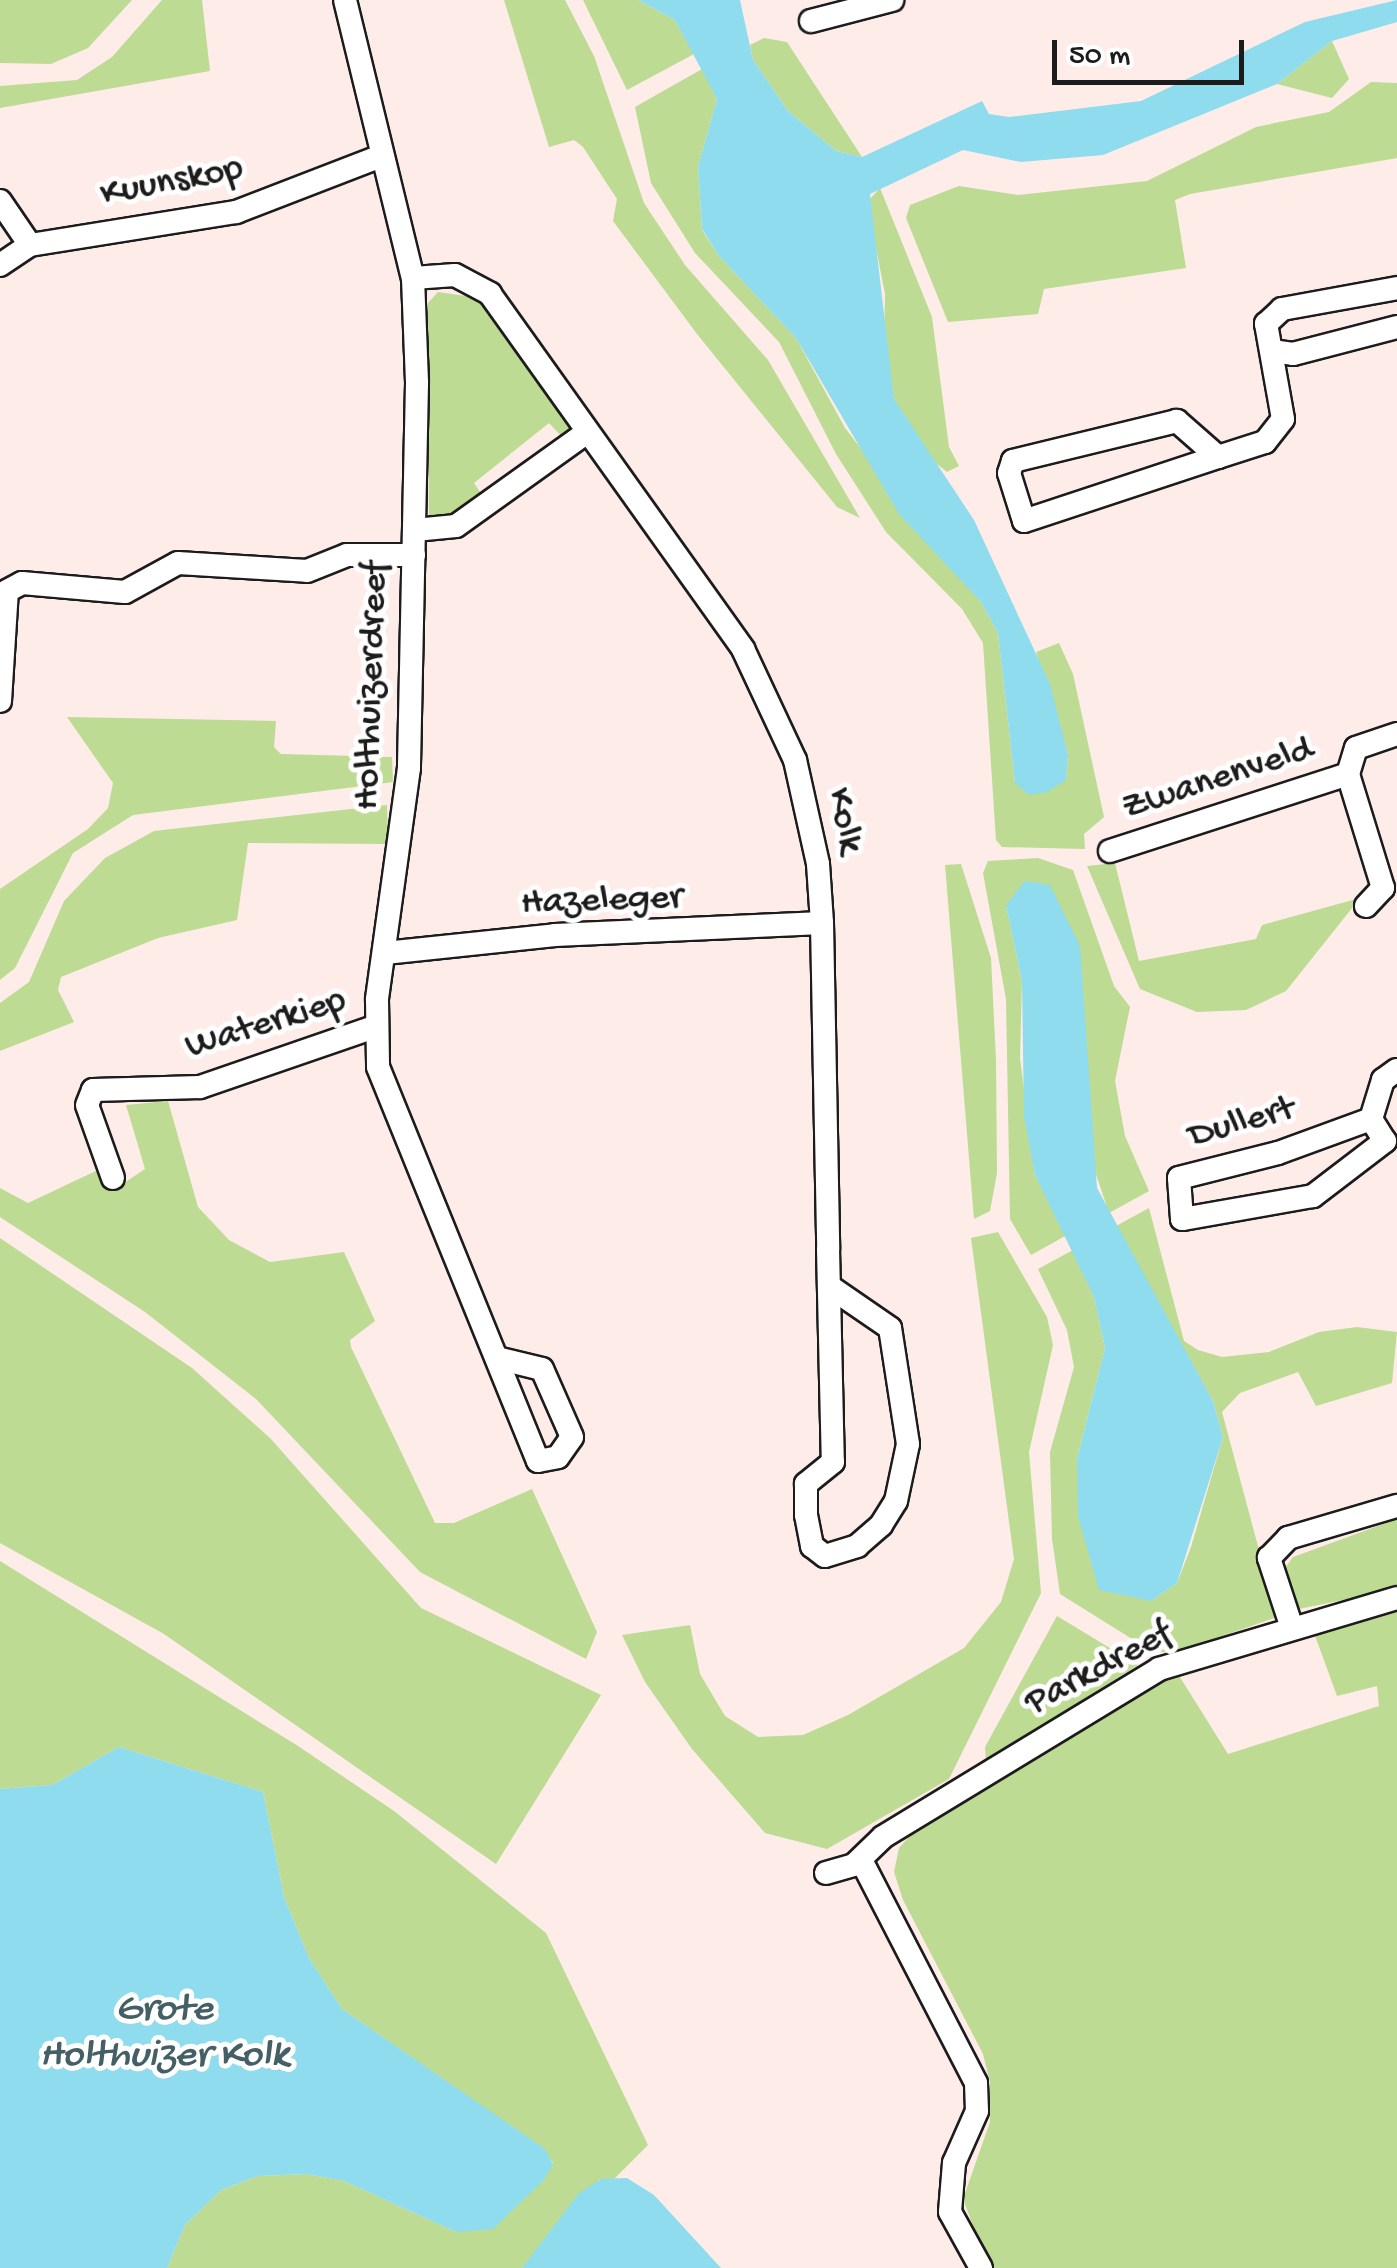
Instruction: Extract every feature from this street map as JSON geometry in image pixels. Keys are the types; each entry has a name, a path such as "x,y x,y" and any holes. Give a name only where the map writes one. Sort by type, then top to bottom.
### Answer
{"street":[{"name":"Holthuizerdreef","path":"345,0 414,278 415,530 408,782 374,1028 384,1086 498,1358"},
{"path":"811,21 892,0"},
{"name":"Kuunskop","path":"0,265 30,245 236,212 381,156"},
{"path":"0,201 30,245"},
{"name":"Kolk","path":"414,278 455,275 490,294 744,649 795,760 818,864 822,923 829,1286 833,1462 806,1484 807,1531 826,1556 857,1546 880,1524 896,1501 908,1444 890,1328 829,1286"},
{"path":"1218,457 1177,422 1013,461 1009,473 1024,521 1265,442 1283,419 1266,324 1282,309 1397,288"},
{"path":"1272,351 1294,354 1397,328"},
{"path":"415,530 456,526 586,433"},
{"path":"0,702 7,592 22,583 126,592 178,563 308,571 347,556 414,555"},
{"name":"Zwanenveld","path":"1366,906 1383,888 1348,774 1356,748 1397,734"},
{"name":"Zwanenveld","path":"1110,851 1348,774"},
{"name":"Hazeleger","path":"385,954 555,936 822,923"},
{"name":"Waterkiep","path":"113,1178 87,1106 93,1090 200,1088 374,1028"},
{"name":"Dullert","path":"1371,1119 1385,1141 1312,1196 1182,1219 1179,1178 1278,1154 1371,1119 1392,1083"},
{"path":"1291,1625 1270,1558 1288,1538 1397,1506"},
{"name":"Parkdreef","path":"826,1873 861,1860 949,1795 1159,1670 1291,1625 1397,1598"},
{"path":"861,1860 976,2083 977,2111 954,2164 950,2212 980,2268"}],"green space":[{"path":"0,0 132,0 88,48 51,64 0,63"},
{"path":"162,0 202,0 210,71 0,108 0,86 77,80 112,57"},
{"path":"504,0 565,0 594,56 644,203 685,265 768,360 860,518 837,507 697,334 613,221 617,199 583,147 574,140 549,147"},
{"path":"583,0 638,0 675,20 694,54 627,90"},
{"path":"764,38 787,42 862,157 836,151 788,111 753,60 750,45"},
{"path":"1332,41 1349,79 1332,98 1277,84"},
{"path":"702,69 717,99 698,167 702,230 719,256 796,338 845,428 981,602 998,633 1015,783 1066,780 1068,755 1036,652 1059,643 1073,674 1104,817 1084,834 1085,849 1002,847 996,840 983,643 962,609 886,532 836,454 779,342 695,253 651,183 635,107"},
{"path":"1371,82 1397,83 1397,158 1190,194 1175,200 1186,268 1044,289 1038,314 948,322 906,218 910,205 959,186 1018,195 1147,181 1256,127 1329,112"},
{"path":"880,188 932,317 949,447 959,466 947,472 926,455 894,399 884,344 885,294 867,202"},
{"path":"438,292 480,298 577,433 566,441 549,423 474,483 485,499 447,522 429,522 428,303"},
{"path":"67,717 276,721 274,747 281,754 392,757 393,782 133,815 73,853 15,968 0,980 0,889 88,829 108,808 113,783"},
{"path":"387,805 388,844 248,843 237,920 158,938 61,977 58,990 74,1022 0,1051 0,1003 29,982 64,901 105,858 154,831"},
{"path":"1038,858 1073,870 1114,986 1130,1007 1115,1081 1125,1136 1149,1191 1109,1213 1006,905 1022,981 1020,1058 1035,1175 1067,1235 1031,1255 1010,1219 1006,999 983,873 988,861"},
{"path":"1115,863 1139,961 1256,939 1262,925 1360,898 1286,991 1246,1010 1197,1012 1140,989 1087,866"},
{"path":"961,864 991,958 996,1060 997,1173 990,1211 974,1219 945,865"},
{"path":"168,1101 198,1207 229,1240 270,1262 344,1252 375,1321 350,1340 351,1347 435,1523 454,1523 532,1489 597,1632 586,1659 420,1572 256,1399 145,1312 0,1217 0,1188 28,1203 100,1169 112,1191 145,1169 126,1105"},
{"path":"1149,1208 1184,1341 1198,1350 1222,1357 1269,1352 1319,1332 1357,1327 1397,1332 1392,1383 1316,1406 1298,1372 1240,1393 1222,1412 1277,1617 1176,1652 1153,1652 1060,1594 1052,1539 1050,1452 1074,1367 1067,1330 1038,1269 1073,1250 1094,1297 1105,1348 1077,1459 1151,1601 1177,1583 1191,1547 1223,1437 1213,1401 1116,1226"},
{"path":"998,1232 1047,1317 1053,1345 1029,1452 1041,1593 949,1779 827,1849 765,1833 692,1749 645,1682 622,1635 690,1625 700,1674 725,1716 758,1737 803,1735 848,1715 964,1648 1001,1602 1014,1559 971,1238"},
{"path":"0,1238 192,1368 270,1438 421,1608 601,1695 496,1864 164,1634 0,1543"},
{"path":"1397,1519 1397,1589 1299,1609 1285,1568 1293,1557"},
{"path":"0,1561 298,1746 394,1811 546,1933 648,2145 614,2179 600,2179 522,2268 167,2268 185,2225 221,2190 258,2176 307,2174 344,2181 456,2232 553,2163 544,2149 342,2009 309,1958 284,1897 263,1792 119,1747 52,1785 0,1789"},
{"path":"1397,1611 1397,2268 989,2268 963,2199 990,2122 990,2082 983,2054 903,1900 894,1872 899,1848 915,1830 1178,1674 1228,1754 1379,1706 1377,1686 1337,1696 1314,1633"},
{"path":"1057,1616 1138,1665 986,1761 985,1747"}],"water":[{"path":"638,0 740,0 753,60 788,111 836,151 862,157 982,101 989,114 1009,117 1141,101 1305,22 1397,0 1397,22 1332,41 1277,84 1103,155 1021,162 963,150 870,194 894,399 974,520 1050,684 1068,755 1066,780 1047,792 1029,795 1015,783 998,633 981,602 899,514 796,338 719,256 702,229 698,167 717,99 675,20"},
{"path":"1025,881 1050,885 1080,946 1097,1188 1213,1401 1223,1437 1177,1583 1151,1601 1099,1590 1078,1516 1077,1459 1105,1348 1094,1297 1035,1175 1024,1116 1022,981 1006,905"},
{"name":"Grote Holthuizer Kolk","path":"119,1747 263,1792 284,1897 309,1958 342,2009 545,2149 553,2164 543,2181 493,2229 456,2232 344,2181 307,2174 258,2176 221,2190 185,2225 167,2268 0,2268 0,1789 52,1785"},
{"path":"627,2178 654,2195 721,2268 522,2268 579,2193 601,2179"}]}
